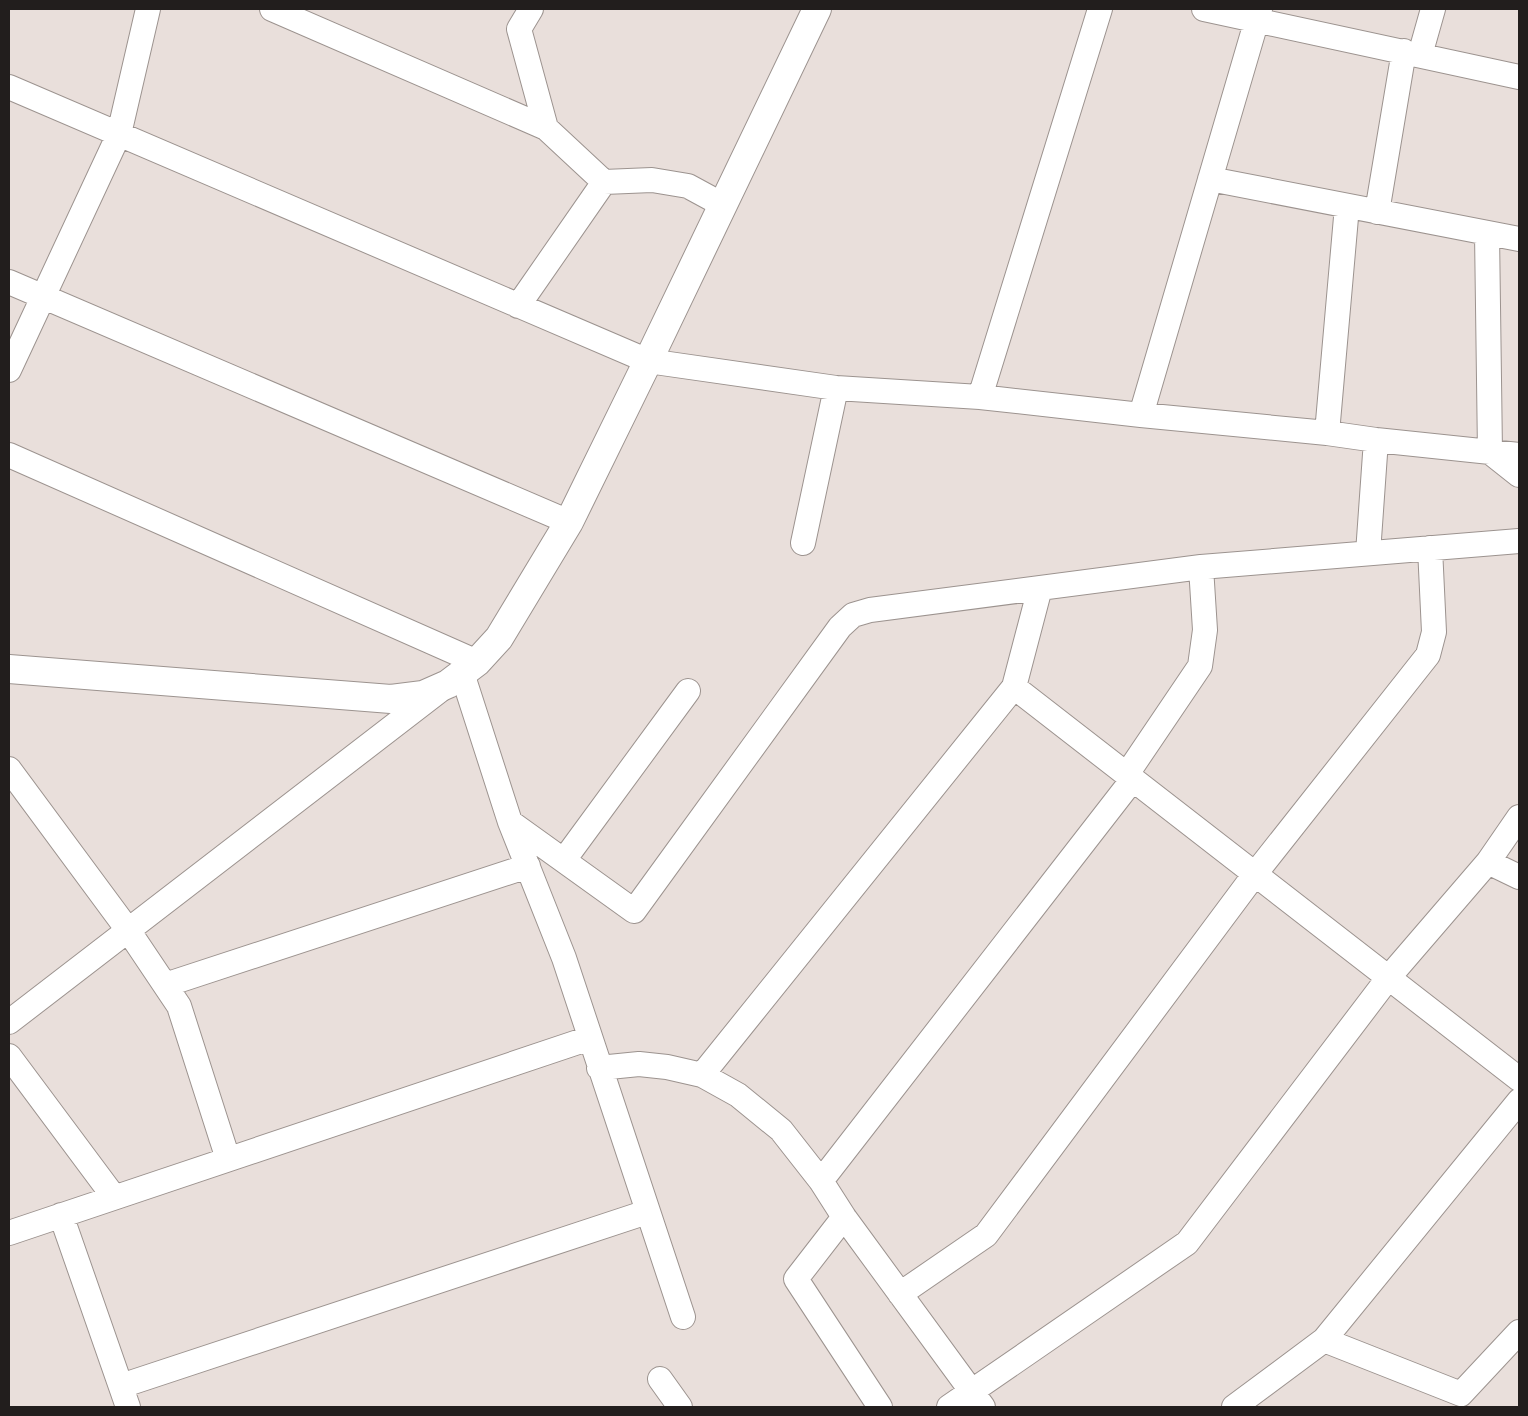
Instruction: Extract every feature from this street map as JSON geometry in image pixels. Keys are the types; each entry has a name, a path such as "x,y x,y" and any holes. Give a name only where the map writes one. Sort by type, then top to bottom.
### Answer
{"street":[{"path":"9,370 119,134 148,9"},
{"path":"272,9 546,128 604,182 652,180 688,186 723,205"},
{"path":"531,9 519,29 546,128"},
{"path":"9,1022 462,673 499,638 569,522 816,9"},
{"path":"980,397 1100,9"},
{"path":"1204,9 1258,15 1519,77"},
{"path":"1377,212 1412,53 1432,9"},
{"path":"1141,415 1258,15"},
{"path":"9,87 648,361 836,388 980,397 1141,415 1327,432 1376,440 1519,455"},
{"path":"1210,180 1519,239"},
{"path":"518,306 604,182"},
{"path":"1327,432 1347,206"},
{"path":"1487,233 1490,452"},
{"path":"9,282 569,522"},
{"path":"804,543 836,388"},
{"path":"1368,553 1376,440"},
{"path":"1490,452 1519,475"},
{"path":"9,455 462,673 510,822 564,958 683,1317"},
{"path":"510,822 634,911 840,628 853,614 870,610 1201,567 1519,541"},
{"path":"900,1294 986,1235 1255,874 1428,655 1434,632 1430,548"},
{"path":"820,1181 1130,777 1200,666 1205,630 1201,567"},
{"path":"702,1075 1014,687 1040,588"},
{"path":"9,668 390,699 423,695 462,673"},
{"path":"1014,687 1519,1079"},
{"path":"564,860 688,691"},
{"path":"9,769 128,930 179,1006 228,1159"},
{"path":"949,1407 977,1400 1186,1243 1389,977 1488,862 1519,817"},
{"path":"1488,862 1519,877"},
{"path":"165,985 528,866"},
{"path":"9,1233 590,1038"},
{"path":"9,1056 114,1197"},
{"path":"599,1068 639,1064 667,1067 702,1075 738,1095 780,1130 820,1181 977,1400"},
{"path":"1234,1407 1324,1340 1519,1101"},
{"path":"61,1215 124,1397 647,1212"},
{"path":"844,1217 796,1279 880,1407"},
{"path":"1324,1340 1461,1394 1519,1332"},
{"path":"660,1379 680,1407"}]}
